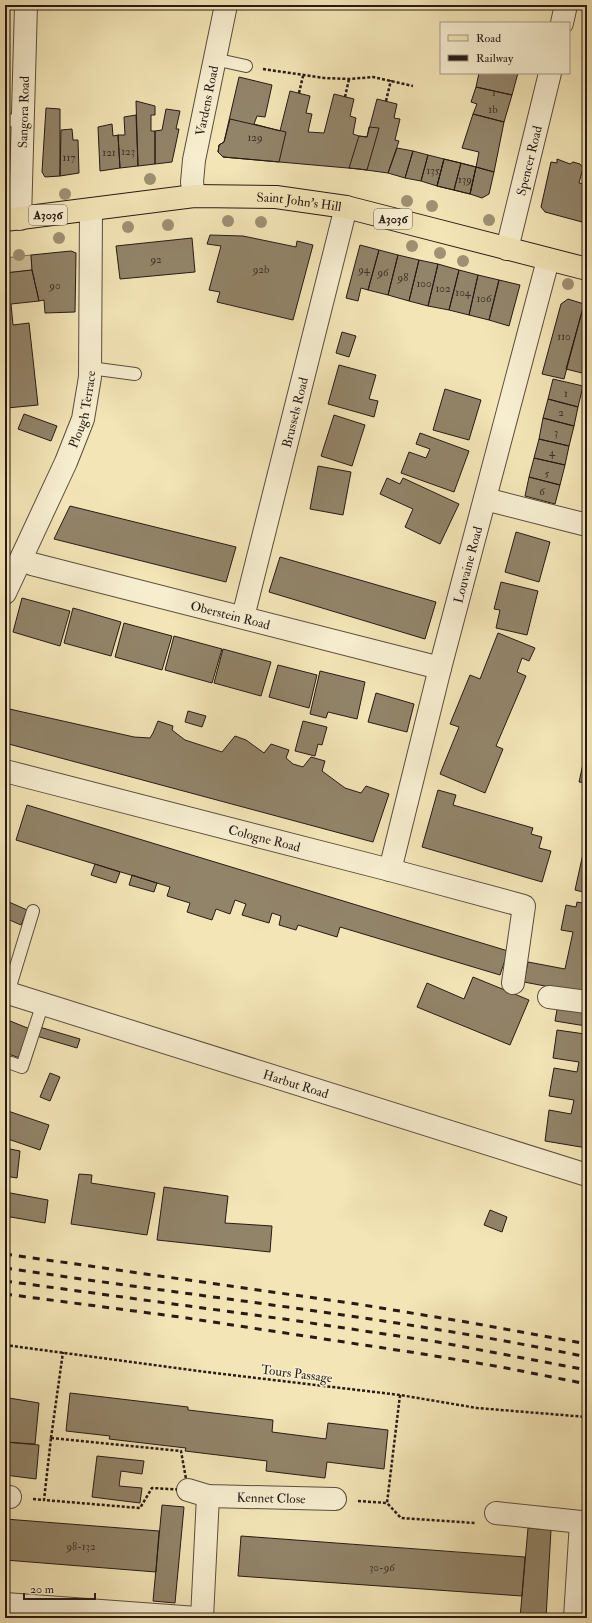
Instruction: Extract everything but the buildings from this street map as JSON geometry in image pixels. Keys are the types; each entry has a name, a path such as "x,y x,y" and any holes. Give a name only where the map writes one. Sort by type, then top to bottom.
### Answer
{"main road":[{"name":"Saint John's Hill","path":"12,219 194,196 276,197 346,207 587,269"}],"street":[{"name":"Sangora Road","path":"12,219 14,120 26,5"},
{"name":"Vardens Road","path":"194,196 192,182 194,160 226,5"},
{"path":"562,22 566,5"},
{"name":"Spencer Road","path":"507,248 550,74"},
{"name":"Brussels Road","path":"243,617 346,207"},
{"name":"Plough Terrace","path":"5,593 66,462 83,419 90,368 90,210"},
{"name":"Louvaine Road","path":"390,870 440,668 486,499 548,260"},
{"path":"486,499 587,525"},
{"name":"Oberstein Road","path":"21,559 32,564 440,668"},
{"name":"Cologne Road","path":"5,771 524,906 512,982"},
{"name":"Harbut Road","path":"6,992 587,1175"},
{"path":"549,997 587,1002"},
{"path":"198,1493 202,1618"},
{"name":"Kennet Close","path":"198,1493 335,1499"},
{"path":"489,1518 584,1522 575,1618"},
{"path":"5,1604 158,1617 197,1618"}],"lane":[{"path":"214,59 246,66"},
{"path":"90,368 135,374"},
{"path":"6,992 33,911"},
{"path":"11,1063 22,1066 43,1004"}],"path":[{"path":"246,66 303,76 349,80 374,77 413,86"},
{"path":"299,93 303,76"},
{"path":"344,97 349,80"},
{"path":"386,101 391,80"},
{"name":"Tours Passage","path":"5,1345 400,1396 478,1408 587,1417"},
{"path":"51,1438 181,1451 198,1493 152,1488 140,1508 44,1500 51,1438 63,1352"},
{"path":"387,1503 400,1396"},
{"path":"335,1499 387,1503 401,1518 489,1518"}],"shaded area":[{"path":"31,255 32,270 5,273 5,258"}],"railway":[{"path":"5,1254 357,1304 587,1344"},
{"path":"5,1268 297,1308 442,1330 587,1357"},
{"path":"5,1281 291,1320 438,1342 587,1370"},
{"path":"5,1294 180,1317 423,1354 501,1367 587,1384"}]}
